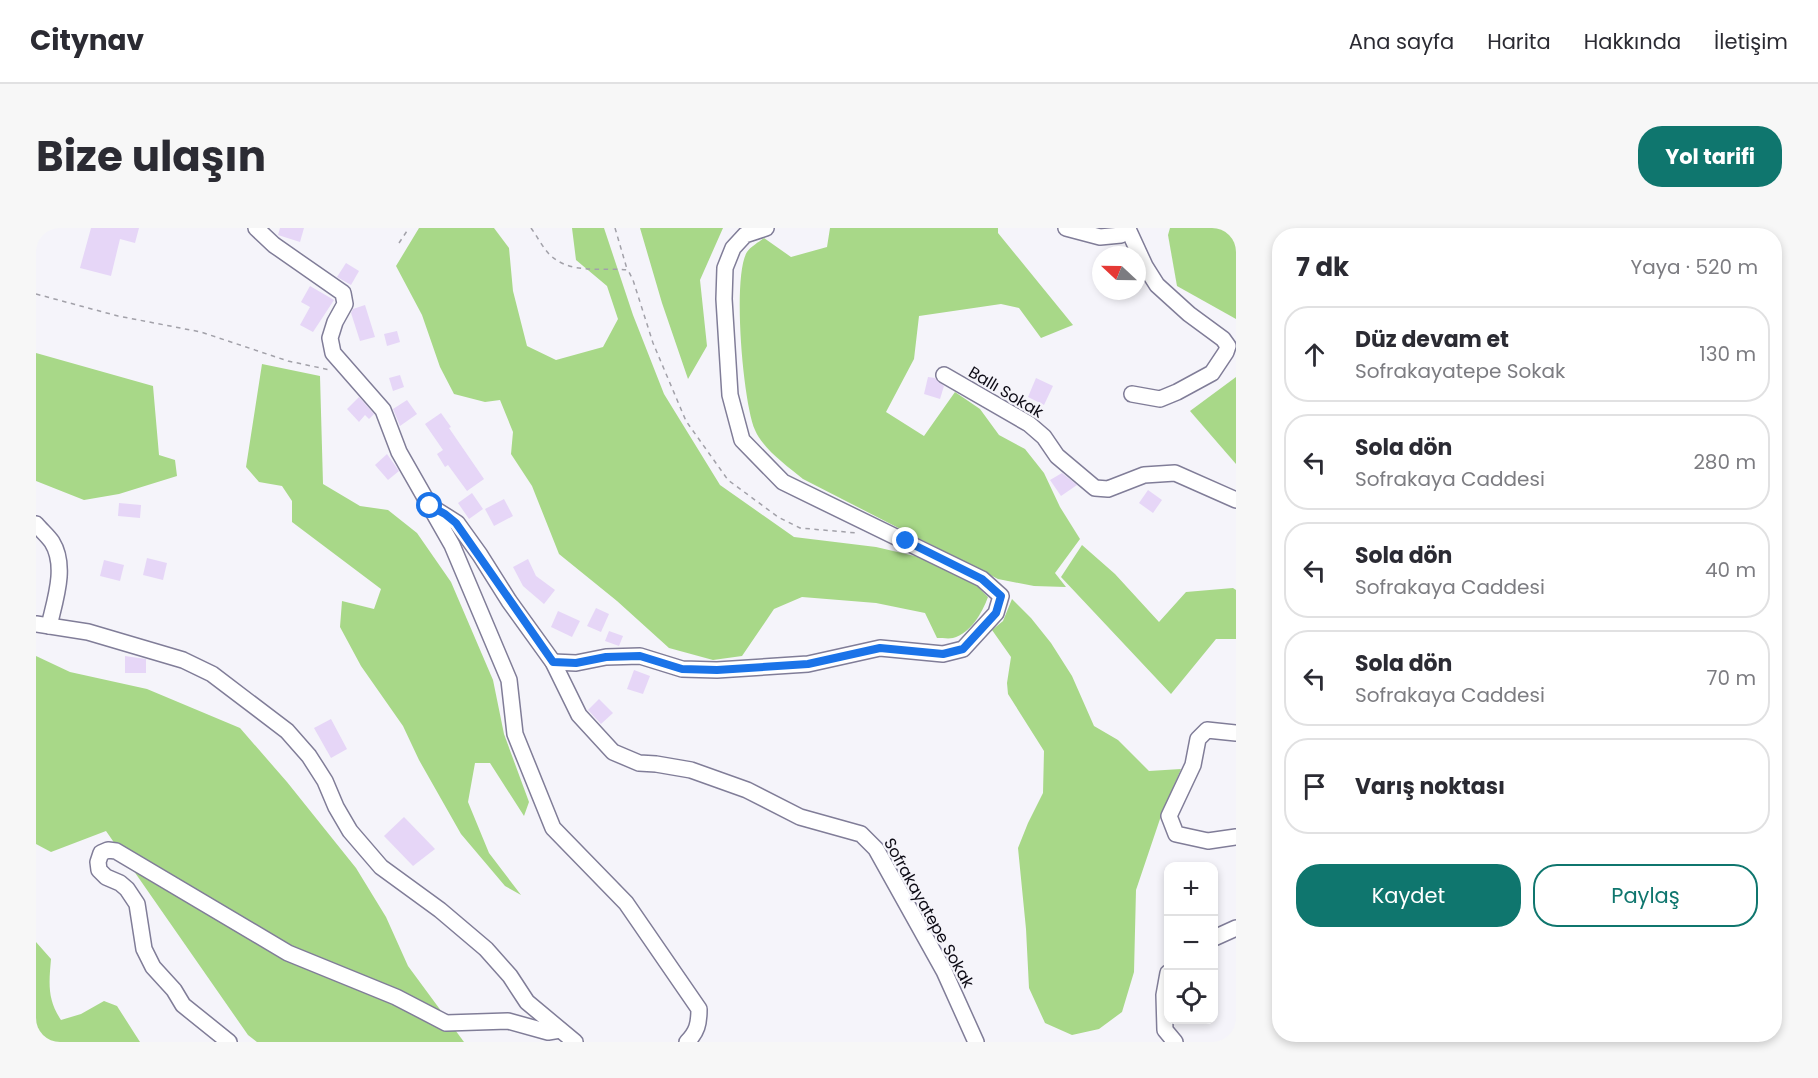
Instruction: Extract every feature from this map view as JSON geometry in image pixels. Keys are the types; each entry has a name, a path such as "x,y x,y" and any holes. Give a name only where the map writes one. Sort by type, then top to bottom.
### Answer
{"street":[{"path":"256,228 274,245 343,293 345,304 335,322 330,338 333,353 383,410 399,452 452,545 509,680 515,734 553,828 626,903 699,1009 699,1024 687,1042"},
{"path":"553,662 576,663 606,657 640,656 682,669 717,670 808,664 880,648 943,654 963,649 996,613 1001,596 982,579 783,482 742,440 730,396 724,298 725,268 733,248 745,235 766,228"},
{"path":"1066,228 1100,237 1121,236 1128,229 1156,285 1189,314 1223,339 1228,346 1212,373 1177,392 1160,399 1132,393"},
{"name":"Ballı Sokak","path":"944,375 1029,424 1044,437 1057,456 1095,488 1108,489 1144,475 1176,473 1236,500"},
{"name":"Sofrakayatepe Sokak","path":"430,506 456,523 553,662 579,715 613,752 639,763 691,770 747,790 800,817 861,834 876,849 933,951 976,1042"},
{"path":"36,524 52,541 59,560 57,592 43,625 88,632 183,660 212,674 287,731 309,756 325,781 350,831 381,867 440,910 486,949 510,976 527,1002 575,1042"},
{"path":"1236,733 1207,730 1198,739 1193,765 1169,816 1176,834 1208,841 1236,837"},
{"path":"230,1042 183,1005 174,990 153,967 144,949 137,904 127,889 106,877 99,870 98,862 101,853 108,850 116,851 288,953 396,997 446,1023 508,1021 549,1032 560,1030"},
{"path":"1218,936 1236,928"},
{"path":"1165,1024 1165,1030 1175,1042"}],"path":[{"path":"399,243 409,228"},
{"path":"531,228 550,255 568,266 597,270 628,270"},
{"path":"615,228 653,343 686,421 728,480 778,517 800,528 864,534"},
{"path":"36,294 118,316 201,332 288,361 348,371"}],"green space":[{"path":"419,228 494,228 509,248 513,291 527,346 556,360 603,347 618,319 607,286 576,260 572,228 604,228 633,315 664,394 720,485 794,537 876,547 919,557 974,583 988,597 975,622 959,635 951,638 937,638 925,613 876,603 802,597 774,609 742,656 713,660 669,648 617,601 559,554 532,486 511,454 513,432 500,400 485,402 454,394 440,367 422,315 396,266"},
{"path":"640,228 723,228 700,280 707,346 688,379 662,303"},
{"path":"830,228 998,228 998,233 1073,325 1041,338 1019,308 1001,304 919,316 914,359 886,412 924,436 955,392 980,409 999,435 1025,449 1044,473 1060,507 1080,539 1055,573 1066,587 1034,586 998,579 803,479 776,457 759,437 751,416 741,340 740,286 747,252 764,238 791,257 827,247"},
{"path":"1170,228 1236,228 1236,319 1177,286 1168,235"},
{"path":"36,353 153,386 159,455 175,460 177,476 119,494 84,500 36,481"},
{"path":"262,364 320,376 323,484 360,506 388,510 417,533 451,582 493,680 504,734 529,802 524,816 490,763 475,763 468,802 489,853 521,895 505,886 461,834 419,760 403,726 361,666 340,627 342,601 374,609 381,589 292,522 292,501 282,486 259,482 246,467"},
{"path":"1236,377 1236,464 1190,411"},
{"path":"1082,545 1115,574 1159,622 1186,592 1233,588 1236,590 1236,639 1216,639 1171,694 1061,577"},
{"path":"1012,599 1051,643 1072,676 1094,726 1118,740 1149,771 1181,769 1161,816 1136,890 1134,972 1122,1012 1099,1029 1072,1035 1045,1023 1029,988 1018,848 1043,793 1044,751 1008,694 1007,683 1011,657 992,630 1003,621"},
{"path":"36,656 70,672 147,689 240,728 356,868 386,917 408,966 464,1042 257,1042 248,1035 106,831 51,852 36,844"},
{"path":"36,942 51,959 51,998 61,1020 81,1014 104,1001 117,1006 140,1042 36,1042"}],"building":[{"path":"91,228 139,228 135,243 120,239 111,276 80,268"},
{"path":"280,228 304,228 300,242 278,235"},
{"path":"346,263 359,271 351,285 337,277"},
{"path":"310,286 334,300 313,332 300,325 310,307 301,302"},
{"path":"365,305 375,337 360,341 351,313 353,309"},
{"path":"397,331 400,342 387,346 384,334"},
{"path":"400,375 404,387 393,391 389,378"},
{"path":"928,377 935,378 944,386 940,399 924,394"},
{"path":"1036,378 1053,386 1044,405 1028,397"},
{"path":"359,397 374,414 369,419 365,415 359,422 347,409"},
{"path":"407,400 417,414 400,426 393,409"},
{"path":"441,413 484,479 467,491 448,465 445,467 437,454 443,450 425,424"},
{"path":"387,454 399,471 388,480 375,465"},
{"path":"1062,473 1077,485 1061,496 1050,480"},
{"path":"1148,490 1162,500 1153,513 1139,503"},
{"path":"472,493 483,509 469,519 458,503"},
{"path":"504,499 513,516 494,526 485,509"},
{"path":"119,503 141,505 140,518 118,516"},
{"path":"147,558 167,563 163,580 143,575"},
{"path":"528,559 536,576 555,590 544,604 523,586 513,567"},
{"path":"104,560 124,565 120,581 100,576"},
{"path":"596,608 609,614 601,632 587,626"},
{"path":"558,611 580,621 572,637 551,627"},
{"path":"609,631 623,636 619,646 605,641"},
{"path":"125,656 146,659 146,673 125,673"},
{"path":"634,670 650,676 643,694 627,689"},
{"path":"599,699 613,713 601,724 588,710"},
{"path":"331,719 347,749 331,758 314,728"},
{"path":"404,817 435,849 413,866 384,836"}],"route":[{"path":"430,506 456,523 553,662 576,663 606,657 640,656 682,669 717,670 808,664 880,648 943,654 963,649 996,613 1001,596 982,579 906,541"}]}
